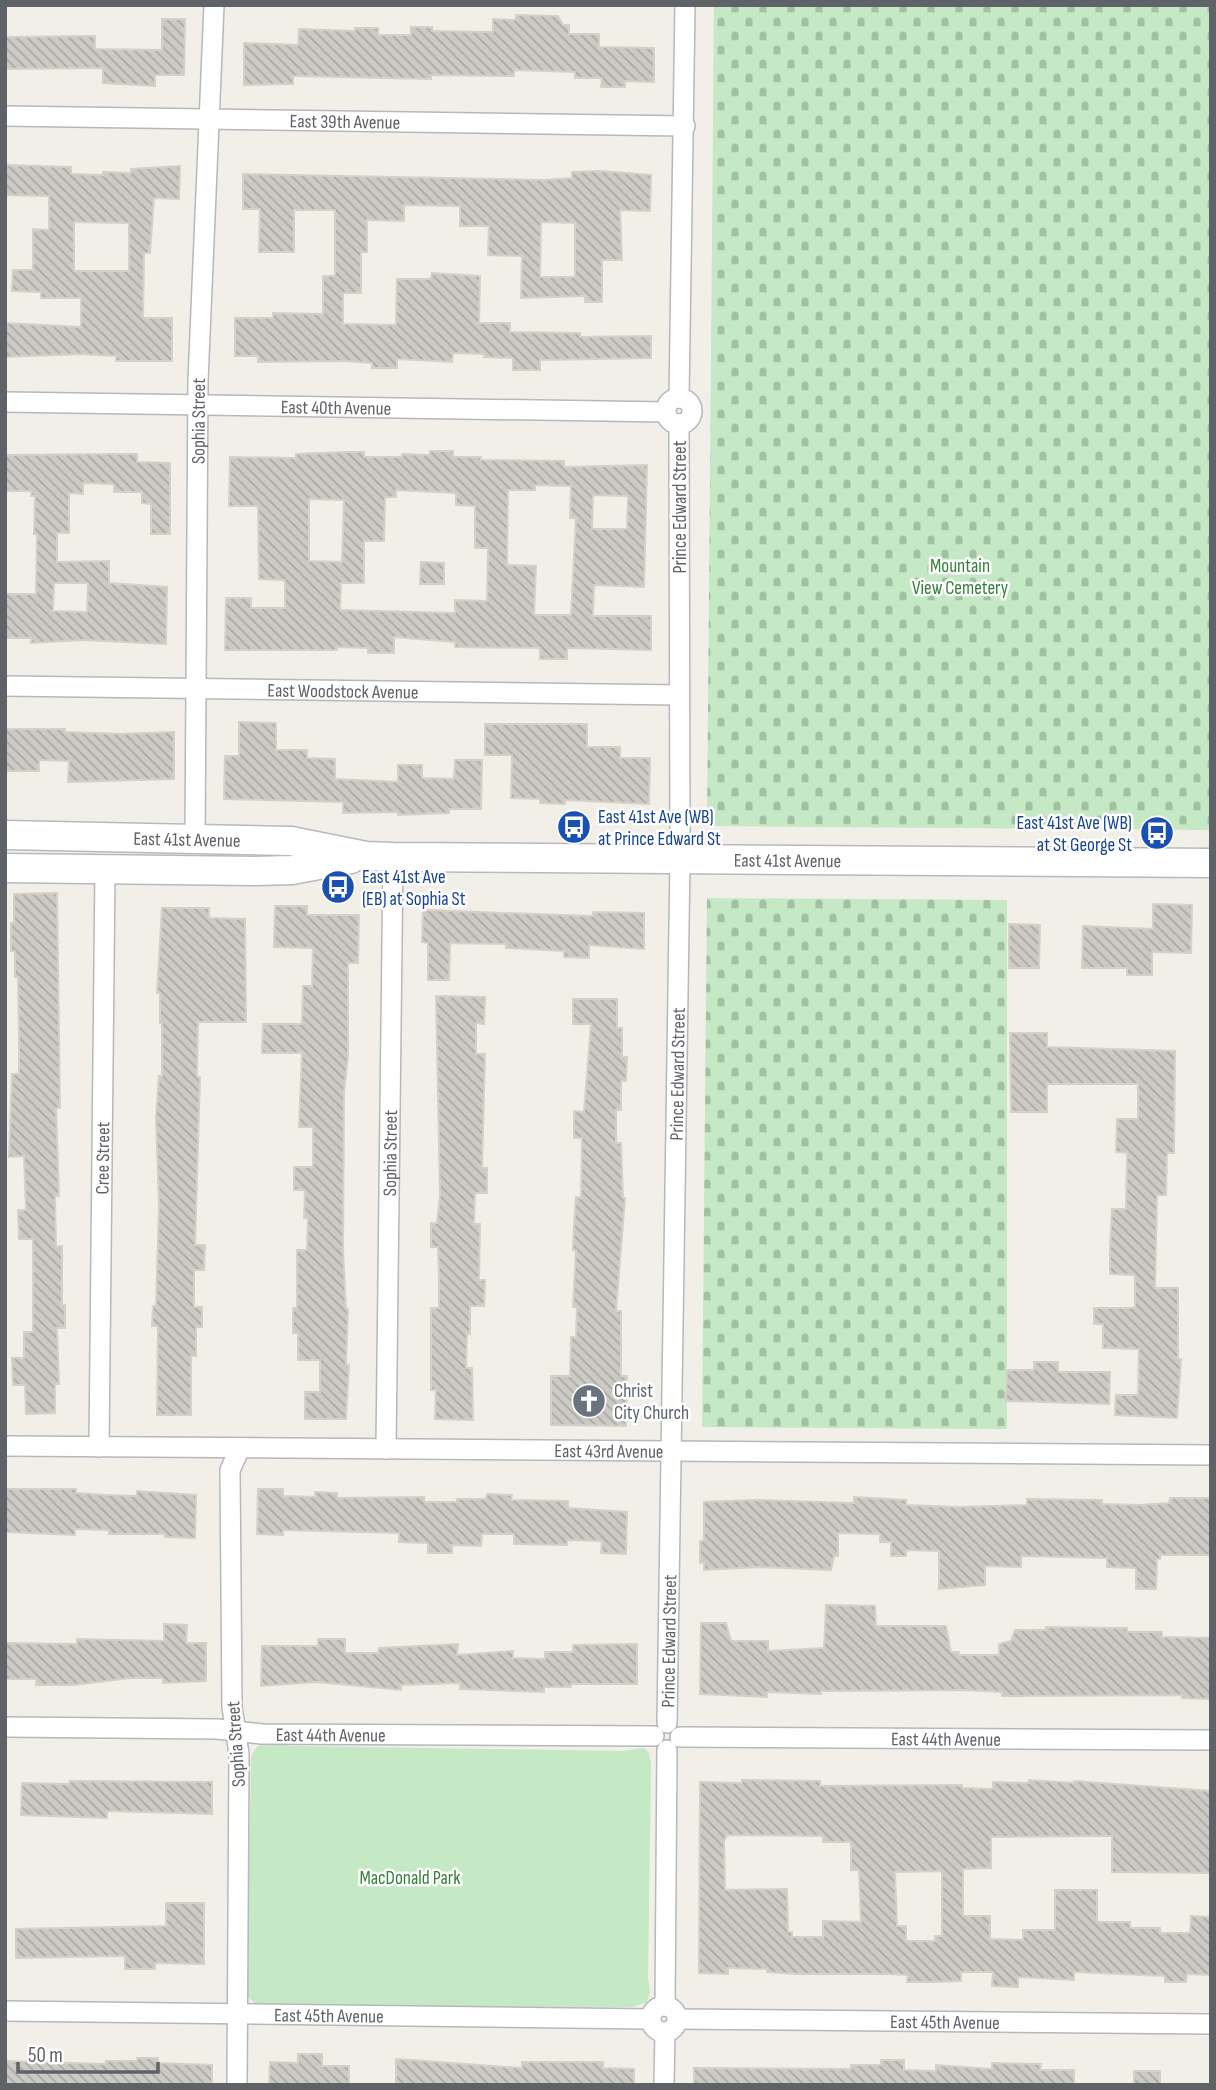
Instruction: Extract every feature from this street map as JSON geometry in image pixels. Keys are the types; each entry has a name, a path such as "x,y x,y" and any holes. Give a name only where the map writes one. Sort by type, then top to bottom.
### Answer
{"main road":[{"name":"East 41st Avenue","path":"5,835 291,841 379,857"},
{"name":"East 41st Avenue","path":"5,868 292,870 379,857 1211,863"}],"street":[{"name":"Sophia Street","path":"195,837 198,404 214,5"},
{"name":"Prince Edward Street","path":"664,2085 680,859 675,411 685,126 685,5"},
{"name":"East 39th Avenue","path":"5,116 685,126"},
{"name":"East 40th Avenue","path":"5,402 675,411"},
{"name":"East Woodstock Avenue","path":"5,686 680,695"},
{"name":"Sophia Street","path":"379,857 386,1450"},
{"name":"Cree Street","path":"99,1447 105,869"},
{"name":"East 43rd Avenue","path":"5,1446 1211,1455"},
{"name":"Sophia Street","path":"237,2085 239,1754 232,1707 230,1470 240,1448"},
{"name":"East 44th Avenue","path":"5,1727 1211,1741"},
{"name":"East 45th Avenue","path":"5,2011 1211,2024"}],"green space":[{"name":"Mountain View Cemetery","path":"714,5 1211,5 1211,830 707,826"},
{"path":"707,898 1007,900 1007,1429 702,1427"},
{"name":"MacDonald Park","path":"279,1742 288,1746 622,1751 644,1748 649,1753 651,1763 650,1992 647,2002 633,2007 258,2006 249,1998 247,1987 251,1758 258,1747"}],"building":[{"path":"516,15 558,16 563,25 569,25 569,34 599,34 599,47 654,48 654,82 625,81 625,87 601,87 602,78 575,78 575,72 514,70 514,76 431,75 431,79 293,76 293,84 244,85 244,43 298,45 299,29 355,31 355,28 378,28 378,35 411,35 411,27 432,27 432,31 493,32 493,19 516,20"},
{"path":"162,19 185,19 184,75 155,75 155,86 103,83 103,68 5,69 5,37 95,36 95,49 162,50"},
{"path":"5,165 71,167 71,174 103,175 103,172 131,173 131,169 180,166 179,199 154,198 150,253 144,253 143,318 172,318 172,361 116,361 116,356 80,354 5,357 5,323 81,327 81,298 41,298 41,292 12,291 13,270 33,270 33,229 49,230 49,196 5,195","holes":["74,222 129,223 129,271 74,271"]},
{"path":"572,172 651,175 650,211 620,210 622,260 602,260 602,302 585,302 585,296 521,298 522,256 488,255 489,226 460,226 460,206 404,205 404,221 367,220 367,252 361,252 361,293 343,293 343,324 396,325 397,279 431,279 432,273 480,276 479,323 510,323 510,332 580,333 580,337 651,336 651,358 540,360 540,370 513,370 513,358 484,357 485,354 453,353 452,362 397,359 397,368 372,368 372,363 345,361 258,362 258,356 235,356 235,318 273,318 273,313 323,314 323,276 335,276 335,210 294,210 294,252 259,252 260,209 243,209 243,174 545,180 572,178","holes":["541,222 575,223 575,277 540,277"]},
{"path":"430,451 453,451 453,457 481,457 481,460 564,461 564,467 647,465 644,587 594,585 593,616 651,616 651,650 567,648 567,659 540,659 540,648 455,647 455,642 394,637 394,653 368,653 368,648 337,647 337,650 225,650 226,598 251,598 251,608 285,608 285,580 259,579 258,506 229,506 230,457 296,458 296,454 346,452 364,452 364,457 430,455","holes":["535,485 571,486 570,518 576,518 571,615 534,615 536,566 507,565 508,490 535,490","396,490 456,493 456,505 475,506 475,548 488,548 487,601 455,600 455,613 340,610 341,583 364,583 364,541 384,541 385,497 396,497","593,495 628,496 627,529 592,529","309,499 344,500 342,562 309,561"]},
{"path":"137,454 137,462 170,463 170,534 151,534 151,504 142,503 142,492 114,492 114,484 83,483 83,494 69,493 69,533 57,533 57,562 109,561 109,583 167,587 166,644 83,640 31,643 31,638 6,638 6,594 36,594 37,534 34,534 35,496 31,496 31,491 5,491 5,455","holes":["54,583 88,583 87,612 53,611"]},
{"path":"421,562 444,563 444,584 420,584"},
{"path":"239,722 276,723 276,750 307,750 307,758 335,759 335,779 398,782 398,765 422,765 422,778 454,779 455,760 482,760 481,809 449,809 449,813 398,815 398,812 343,813 343,802 224,799 225,756 239,756"},
{"path":"485,724 587,724 587,747 620,747 620,758 650,758 649,804 565,800 565,804 540,803 540,799 511,798 512,755 485,755"},
{"path":"5,729 65,729 65,732 120,734 174,732 174,779 68,782 69,761 39,760 39,771 5,771"},
{"path":"57,893 60,1108 56,1108 59,1196 55,1196 56,1247 62,1246 62,1305 65,1305 65,1328 57,1328 59,1384 55,1384 55,1413 26,1414 25,1385 13,1385 12,1358 24,1358 24,1332 33,1332 33,1239 19,1239 18,1210 26,1210 24,1156 9,1157 12,1074 19,1074 18,977 15,977 15,951 11,951 11,923 14,923 14,894"},
{"path":"1153,904 1192,905 1191,953 1152,952 1152,975 1127,975 1127,968 1082,968 1083,926 1153,929"},
{"path":"275,906 307,906 307,915 359,915 358,963 348,963 348,1056 344,1092 343,1250 348,1309 346,1365 349,1365 346,1419 305,1419 305,1392 320,1392 320,1360 298,1360 298,1333 293,1333 293,1308 297,1308 297,1250 307,1250 308,1218 304,1218 305,1190 294,1190 294,1167 313,1167 313,1127 299,1127 302,1053 262,1053 263,1024 302,1024 303,986 312,986 313,948 274,947"},
{"path":"162,908 209,908 209,918 245,919 246,1022 198,1022 197,1077 200,1077 195,1245 205,1245 204,1270 194,1270 194,1307 202,1307 202,1327 196,1327 196,1356 191,1356 191,1415 157,1415 158,1326 152,1326 153,1306 156,1306 159,1206 156,1117 159,1076 162,1076 162,1023 160,993 157,993"},
{"path":"423,910 593,916 593,912 644,913 644,949 589,945 589,958 564,957 564,951 506,948 506,944 450,943 449,980 428,980 428,943 422,942"},
{"path":"1009,924 1040,925 1039,968 1009,968"},
{"path":"436,996 485,997 484,1024 476,1023 476,1054 485,1054 482,1168 487,1168 487,1193 475,1193 474,1224 480,1224 479,1280 485,1280 484,1306 470,1306 466,1368 472,1368 473,1420 435,1419 436,1390 431,1390 431,1308 439,1308 438,1247 431,1247 431,1223 437,1223 440,1195"},
{"path":"573,999 617,999 617,1028 622,1028 622,1057 627,1057 626,1081 621,1081 621,1110 616,1110 616,1143 621,1143 625,1198 616,1311 621,1311 621,1376 627,1376 626,1426 551,1425 551,1376 570,1376 571,1337 576,1337 577,1307 573,1307 576,1250 573,1250 576,1197 581,1198 582,1138 574,1138 574,1111 584,1112 591,1024 573,1024"},
{"path":"1010,1033 1047,1033 1047,1047 1175,1051 1174,1153 1167,1153 1166,1195 1157,1195 1155,1288 1178,1288 1178,1359 1181,1359 1177,1418 1115,1415 1116,1395 1138,1395 1139,1349 1103,1348 1103,1324 1094,1324 1094,1308 1135,1308 1135,1275 1110,1274 1110,1247 1112,1209 1126,1209 1127,1153 1116,1152 1117,1119 1138,1119 1138,1084 1047,1084 1047,1112 1011,1112"},
{"path":"1034,1362 1058,1362 1058,1372 1110,1372 1109,1404 1006,1401 1007,1370 1034,1370"},
{"path":"5,1489 76,1489 76,1493 137,1496 137,1491 196,1495 195,1538 165,1537 165,1534 109,1534 109,1530 75,1529 75,1535 5,1532"},
{"path":"258,1489 283,1489 283,1496 315,1497 315,1492 337,1493 337,1498 424,1497 424,1502 486,1499 487,1494 512,1495 511,1500 568,1501 568,1508 627,1512 626,1554 601,1553 602,1541 567,1540 567,1545 514,1544 514,1534 482,1534 481,1546 452,1545 452,1553 428,1553 428,1543 399,1542 399,1533 283,1530 283,1535 257,1534"},
{"path":"854,1497 906,1500 906,1505 959,1507 1027,1505 1027,1499 1102,1500 1102,1504 1139,1505 1169,1503 1170,1498 1211,1498 1211,1555 1160,1555 1160,1559 1157,1559 1156,1589 1136,1589 1136,1568 1107,1567 1107,1558 1021,1556 1021,1567 985,1566 985,1585 939,1589 939,1551 906,1550 906,1556 891,1556 891,1542 880,1542 880,1534 838,1533 838,1556 834,1556 831,1570 759,1567 704,1570 704,1562 700,1563 700,1541 704,1541 704,1502 755,1500 854,1503"},
{"path":"826,1605 875,1606 876,1626 946,1626 951,1652 959,1652 959,1655 999,1655 999,1644 1011,1641 1015,1630 1046,1630 1046,1627 1127,1628 1127,1632 1162,1632 1162,1637 1211,1638 1211,1699 1182,1698 1182,1695 1002,1696 1002,1692 965,1690 821,1691 821,1694 767,1692 767,1697 700,1694 701,1623 726,1623 731,1641 768,1641 768,1651 824,1648"},
{"path":"164,1624 187,1625 186,1643 206,1643 206,1681 163,1683 163,1678 131,1678 73,1685 36,1685 37,1679 5,1679 5,1643 77,1644 77,1639 164,1641"},
{"path":"318,1639 345,1639 345,1653 378,1653 379,1648 458,1644 457,1655 513,1651 513,1658 545,1659 545,1652 573,1652 573,1645 637,1644 637,1684 571,1684 571,1687 544,1687 544,1692 460,1689 460,1683 401,1685 401,1690 317,1682 261,1686 262,1646 318,1646"},
{"path":"742,1780 820,1781 820,1786 962,1785 962,1788 993,1789 993,1782 1029,1783 1029,1780 1211,1791 1211,1873 1112,1872 1112,1836 991,1837 991,1868 963,1869 963,1916 990,1916 990,1939 1023,1940 1023,1930 1055,1930 1055,1890 1097,1890 1097,1922 1130,1922 1130,1928 1160,1928 1160,1933 1190,1933 1191,1916 1211,1917 1211,1975 1187,1974 1186,1982 1165,1982 1165,1976 1074,1972 1074,1980 1018,1977 1018,1987 992,1986 993,1972 961,1972 961,1981 932,1982 907,1982 908,1975 795,1974 767,1972 767,1969 728,1968 728,1974 699,1973 700,1782 742,1783","holes":["727,1835 823,1836 823,1842 851,1842 851,1870 859,1870 861,1922 823,1921 823,1937 792,1937 792,1932 788,1932 787,1889 725,1890 724,1841","942,1871 942,1936 935,1936 935,1941 906,1941 906,1926 897,1926 895,1872"]},
{"path":"70,1781 212,1782 212,1814 107,1811 107,1818 21,1815 22,1783 69,1784"},
{"path":"166,1903 204,1903 204,1964 155,1963 155,1969 125,1969 125,1956 16,1958 16,1929 166,1926"},
{"path":"298,2054 322,2054 322,2066 349,2066 349,2085 269,2085 270,2062 298,2063"},
{"path":"137,2058 158,2058 158,2063 212,2065 212,2085 5,2085 5,2061 106,2064 106,2061 137,2061"},
{"path":"396,2059 522,2068 522,2062 603,2062 603,2068 634,2069 634,2085 396,2085"},
{"path":"881,2060 904,2060 904,2070 936,2071 936,2065 992,2069 992,2063 1041,2064 1040,2070 1074,2070 1074,2085 694,2085 694,2068 851,2069 851,2065 881,2065"},
{"path":"1134,2071 1160,2071 1160,2085 1134,2085"}],"place":[{"name":"East 41st Ave (WB) at Prince Edward St","path":"574,827"},
{"name":"East 41st Ave (WB) at St George St","path":"1157,833"},
{"name":"East 41st Ave (EB) at Sophia St","path":"338,887"},
{"name":"Christ City Church","path":"589,1401"}]}
